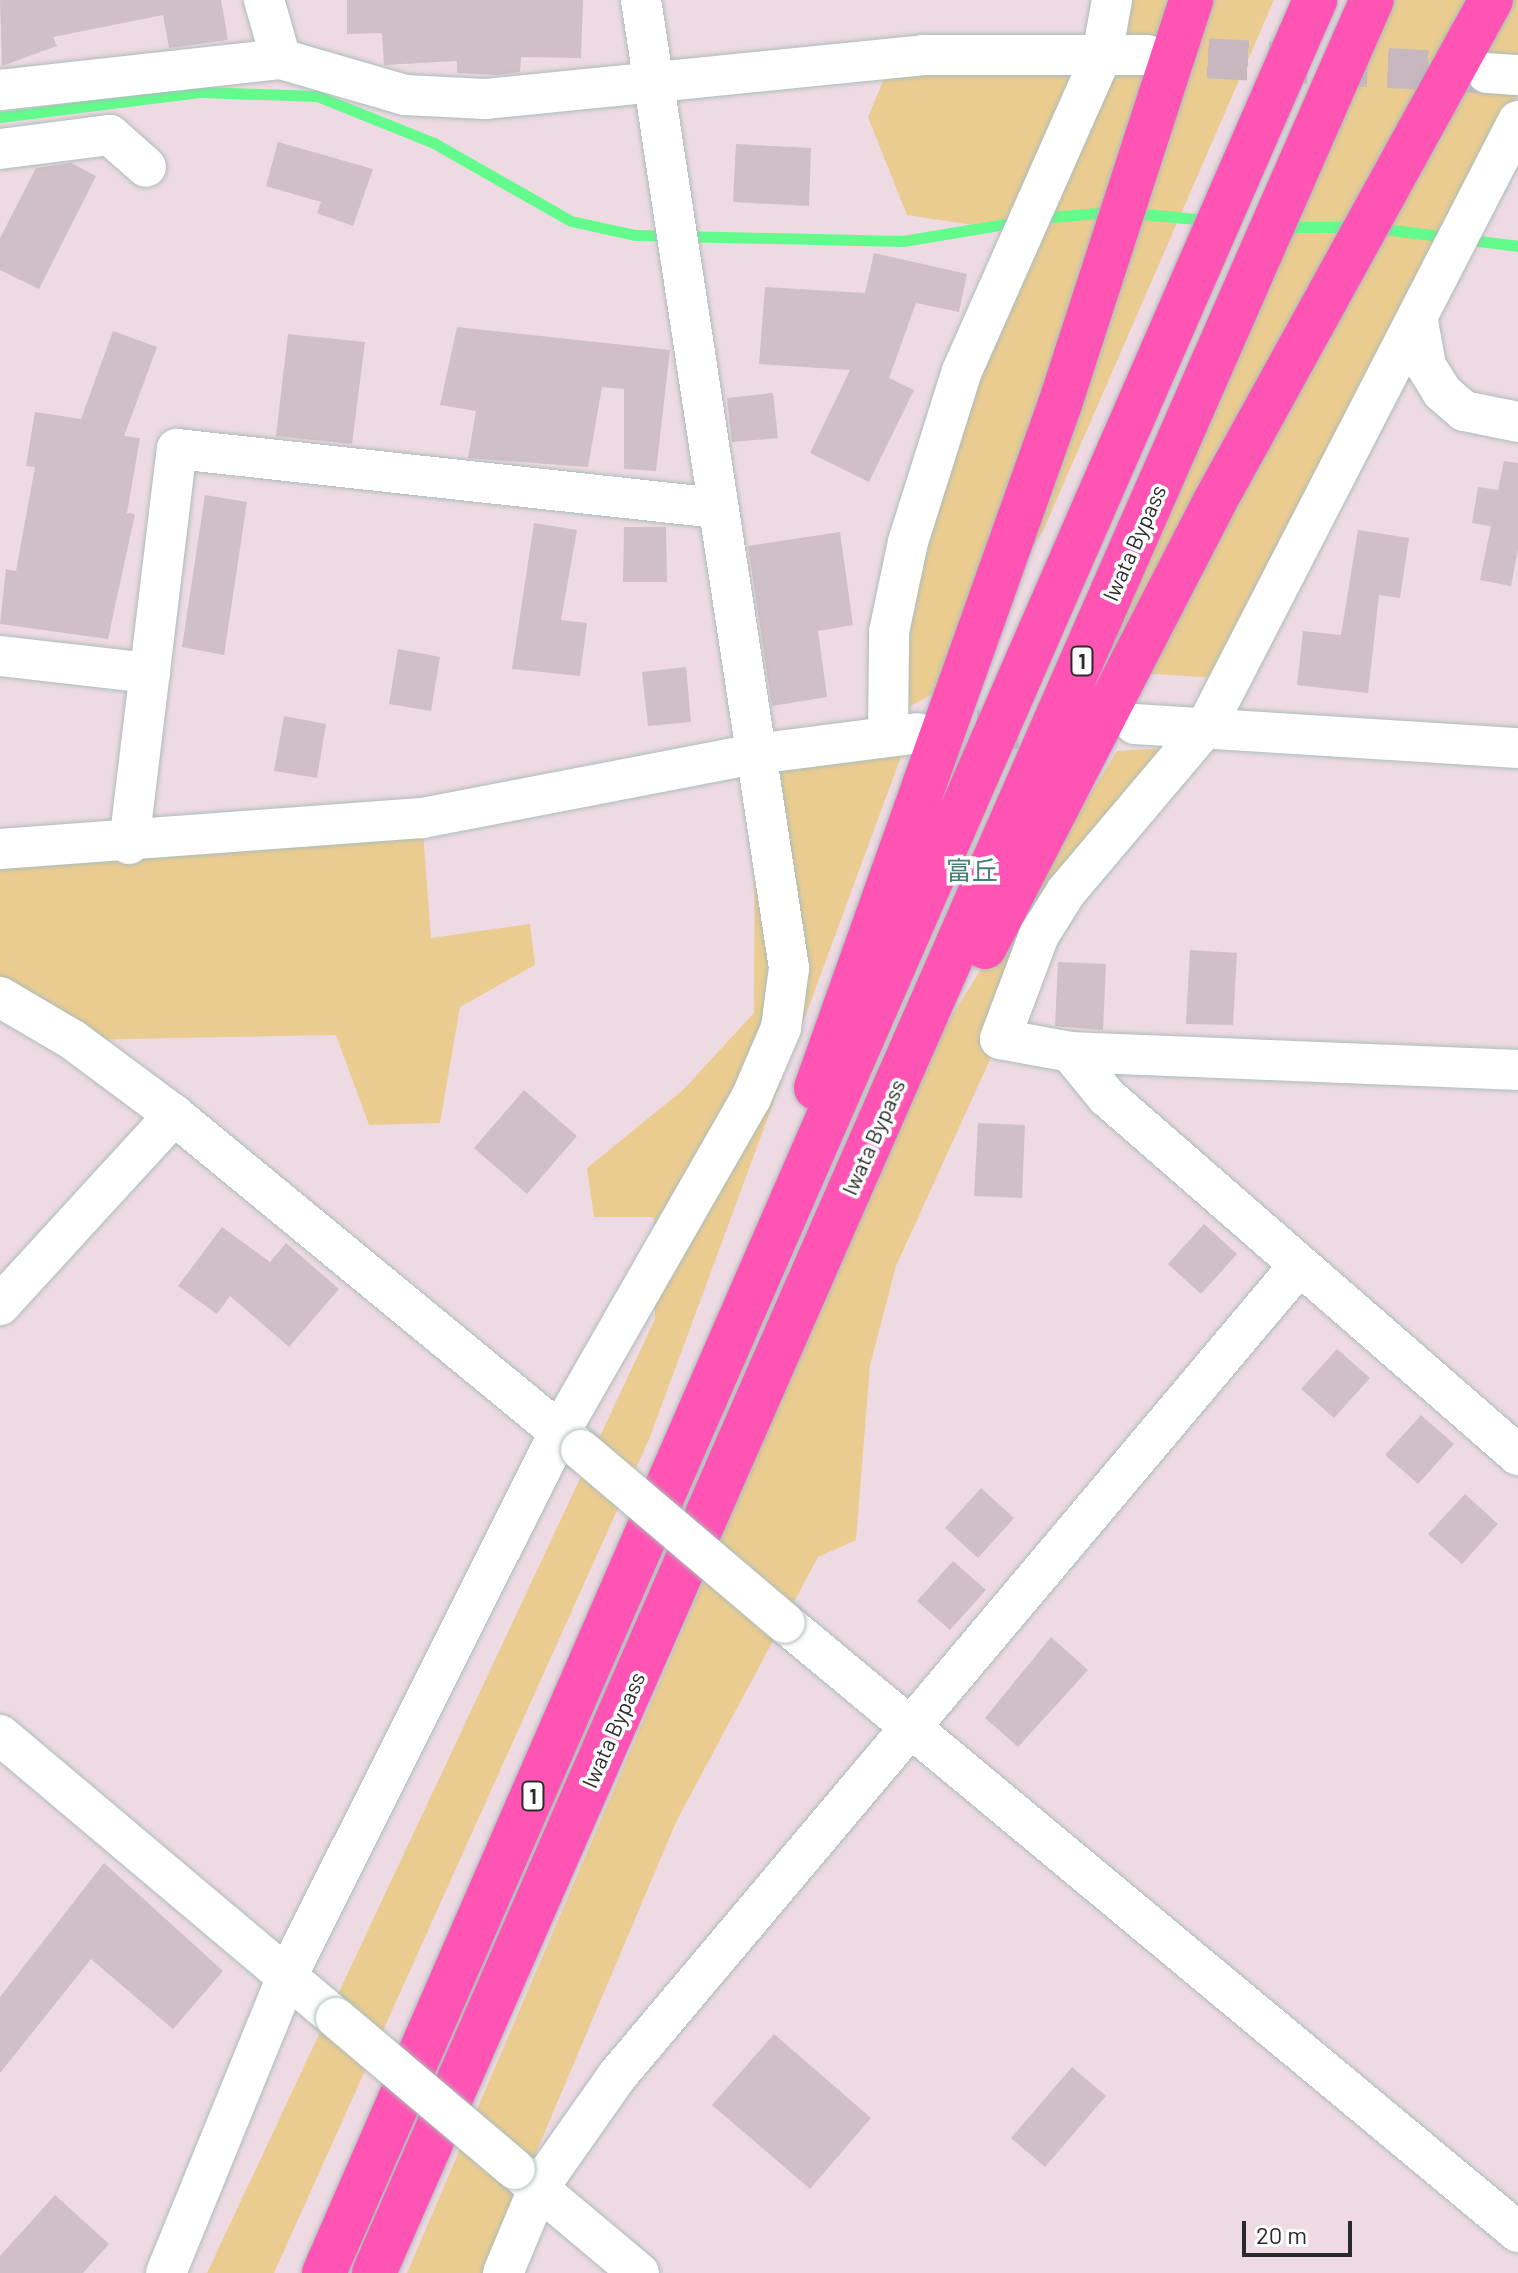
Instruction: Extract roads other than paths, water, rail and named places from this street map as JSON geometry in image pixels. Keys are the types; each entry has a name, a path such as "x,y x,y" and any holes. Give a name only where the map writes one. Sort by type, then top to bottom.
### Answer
{"highway":[{"name":"1","path":"742,1319 841,1010 1060,404 1191,0"},
{"name":"1","path":"324,2273 1315,0"},
{"name":"Iwata Bypass","path":"374,2273 1372,0"},
{"path":"792,1322 1214,503 1491,0"}],"street":[{"path":"264,0 281,59"},
{"path":"166,2273 289,1972 751,1098 781,1028 789,968 641,0"},
{"path":"0,849 129,844 422,818 755,754 903,735 889,632 908,542 962,371 1102,55 1112,0"},
{"path":"0,90 281,59 421,96 485,99 652,79 922,55 1148,55"},
{"path":"1518,121 1418,321 1207,725 1066,892 1039,935 1000,1039 1070,1052 1518,1070"},
{"path":"0,149 110,135 146,167"},
{"path":"1418,321 1426,366 1442,392 1464,411 1518,422"},
{"path":"129,844 177,449 717,508"},
{"path":"0,656 150,673"},
{"path":"1135,724 1207,725 1518,748"},
{"path":"0,997 73,1040 174,1115 785,1623 913,1725 1518,2232"},
{"path":"1070,1052 1107,1097 1297,1268 1518,1455"},
{"path":"0,1305 174,1115"},
{"path":"503,2273 527,2178 617,2076 1297,1268"},
{"path":"0,1735 289,1972 336,2018 639,2273"}],"waterway":[{"path":"0,117 201,92 317,96 434,143 571,221 635,235 903,241 1017,222"},
{"path":"1038,218 1112,212"},
{"path":"1133,213 1207,220"},
{"path":"1284,227 1355,227"},
{"path":"1376,228 1518,246"}],"tunnel":[{"path":"1148,55 1483,73"},
{"path":"918,733 1082,726"}],"district":[{"name":"富丘","path":"972,870"}]}
